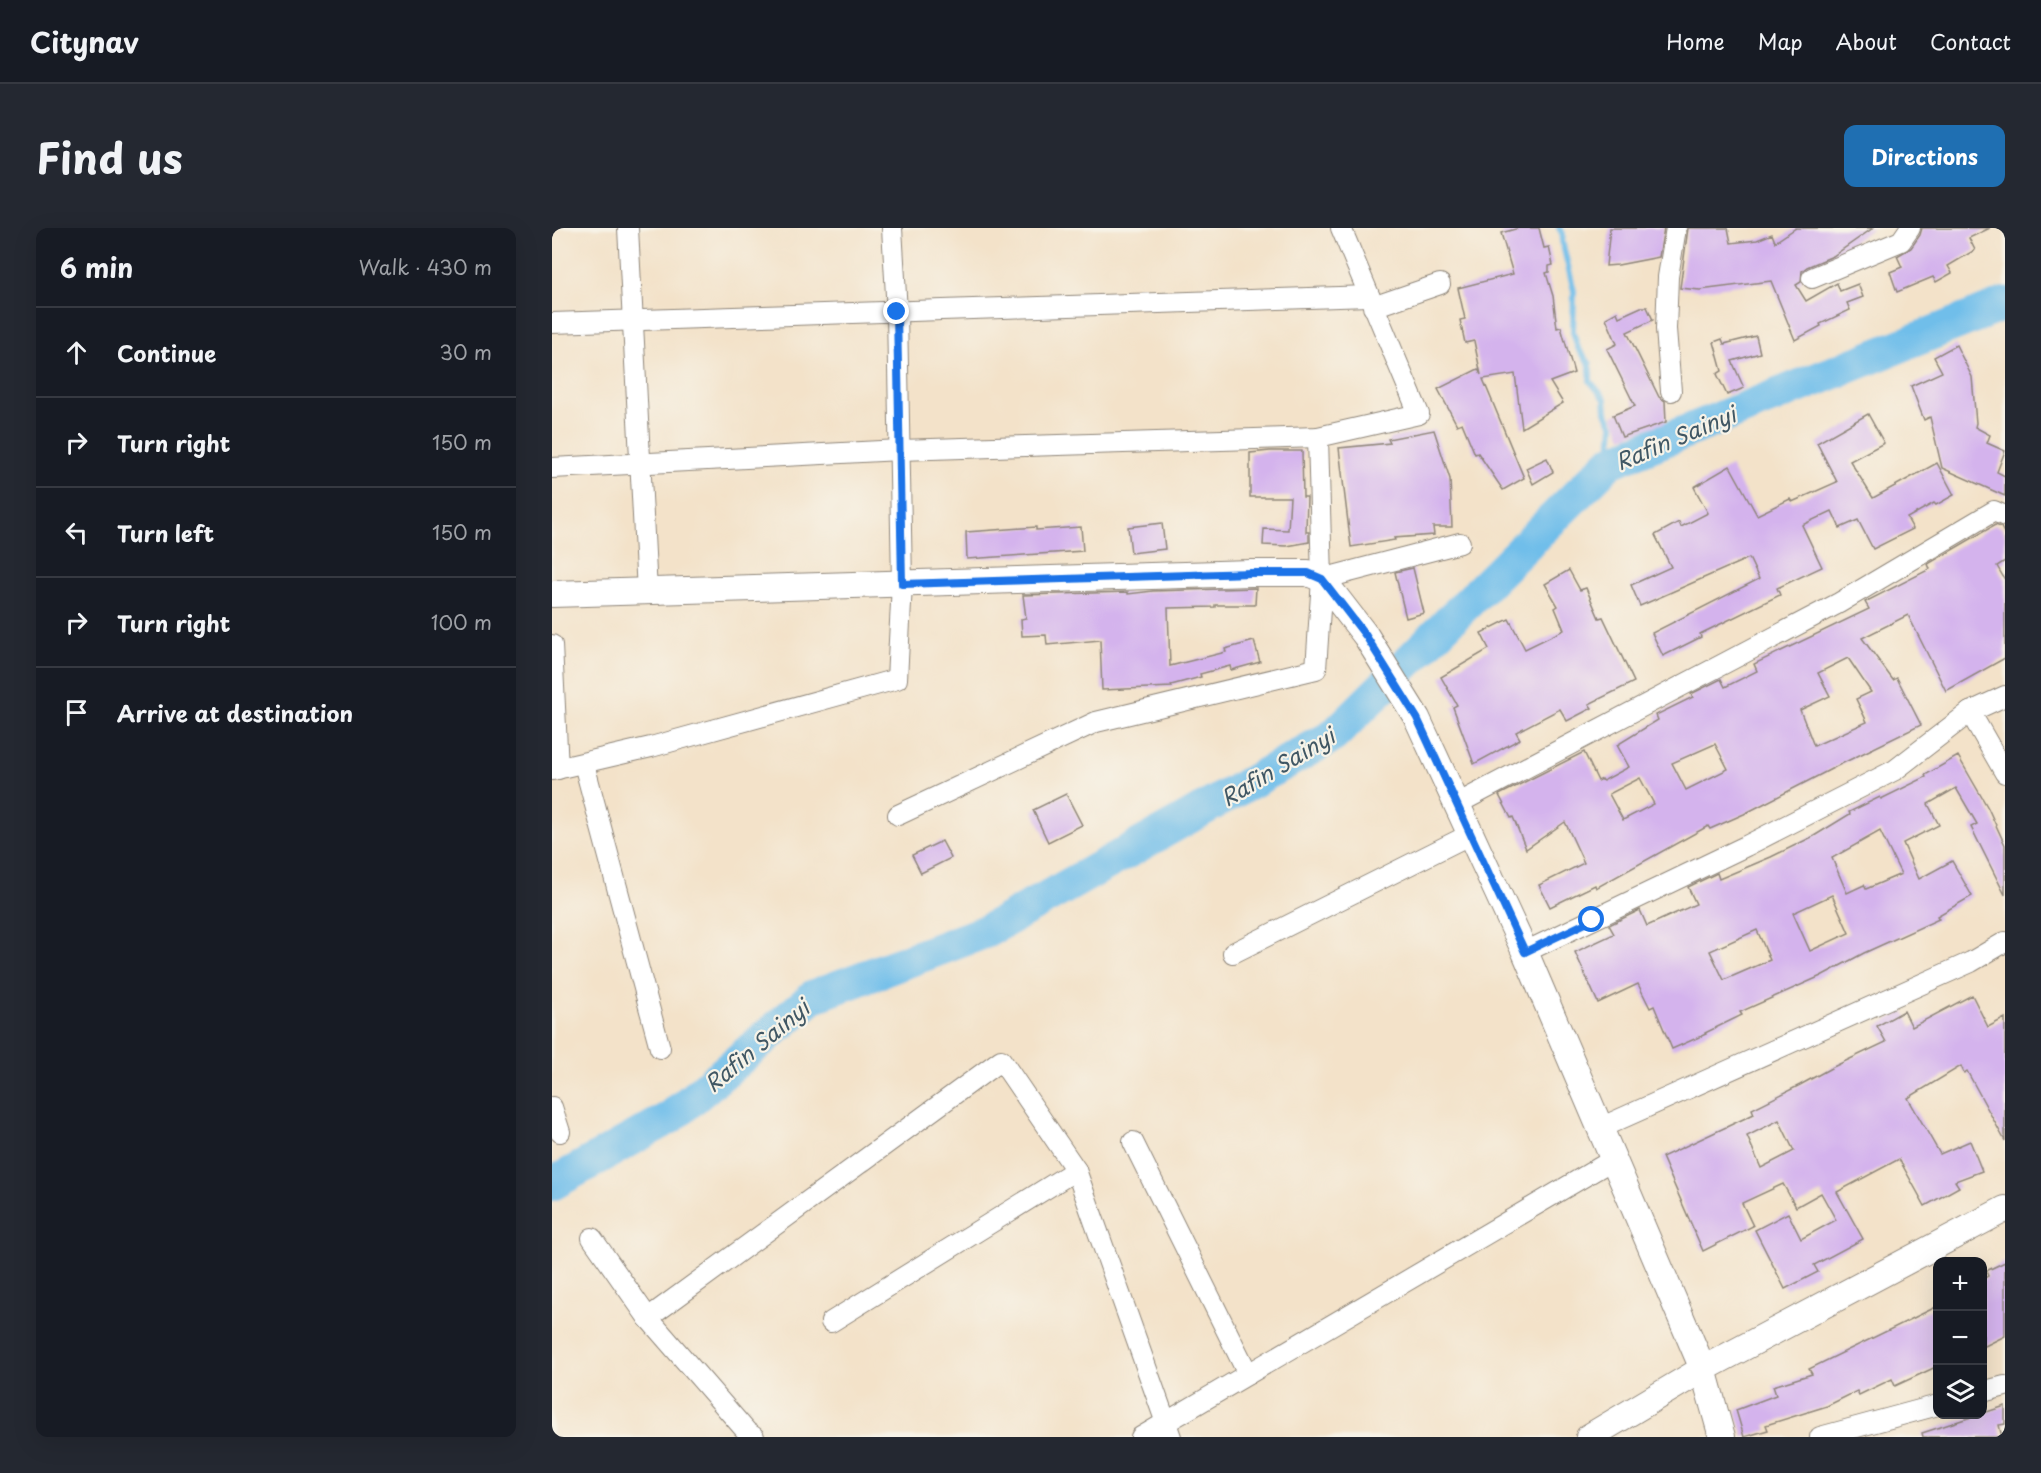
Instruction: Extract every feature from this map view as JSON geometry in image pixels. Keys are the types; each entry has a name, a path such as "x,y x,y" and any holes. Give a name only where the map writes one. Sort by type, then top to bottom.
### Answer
{"street":[{"path":"628,228 647,592"},
{"path":"552,645 555,770 651,747 897,679 902,584 897,312 892,228"},
{"path":"552,468 900,450 1318,437 1419,414 1341,228"},
{"path":"1671,391 1666,329 1668,277 1676,228"},
{"path":"1812,278 1901,241 1910,228"},
{"path":"552,323 1371,301 1440,284"},
{"path":"898,815 1096,722 1316,669 1322,579 1318,437"},
{"path":"1457,804 1839,603 1994,511 2005,516"},
{"path":"1322,579 1460,543"},
{"path":"552,594 1251,573 1308,573 1322,579 1366,636 1417,718 1525,952 1614,1159 1703,1369 1722,1437"},
{"path":"1525,952 1746,846 1894,770 1970,712 2005,696"},
{"path":"1970,712 2005,772"},
{"path":"584,764 660,1048"},
{"path":"1233,953 1471,834"},
{"path":"1600,1128 1971,962 2005,942"},
{"path":"648,1318 1001,1060 1076,1170 1169,1430"},
{"path":"552,1107 560,1132"},
{"path":"1133,1143 1248,1374"},
{"path":"1141,1437 1169,1430 1248,1374 1614,1159"},
{"path":"831,1323 1076,1170"},
{"path":"1589,1437 1703,1369 2005,1209"},
{"path":"592,1238 648,1318 748,1435"},
{"path":"1987,1391 2005,1386"},
{"path":"1820,1437 1933,1406"}],"building":[{"path":"1519,228 1539,228 1544,248 1549,247 1553,265 1549,266 1549,272 1546,273 1553,296 1557,328 1561,327 1574,373 1550,382 1563,403 1522,428 1515,374 1483,379 1524,478 1503,490 1478,453 1475,454 1462,423 1457,425 1438,389 1478,369 1481,375 1474,341 1465,343 1460,320 1465,319 1458,288 1513,274 1501,233"},
{"path":"1610,228 1664,228 1659,257 1606,266"},
{"path":"1688,228 1728,228 1731,243 1757,240 1772,234 1775,242 1796,228 1873,228 1833,256 1807,267 1802,271 1801,282 1796,285 1806,301 1837,283 1840,291 1858,284 1863,297 1847,303 1850,310 1820,324 1821,326 1795,340 1771,281 1700,290 1680,288"},
{"path":"1922,228 1990,228 1969,238 1975,250 1948,266 1952,273 1936,282 1933,277 1897,292 1890,272 1902,267 1897,256 1911,248"},
{"path":"1641,307 1647,307 1653,320 1627,332 1659,397 1665,401 1666,422 1622,437 1613,415 1635,406 1607,349 1617,344 1606,318 1617,312 1619,317"},
{"path":"1756,336 1760,353 1732,361 1744,388 1727,395 1717,374 1722,371 1714,342 1722,339 1724,344"},
{"path":"1956,345 1972,377 1975,427 1990,435 1987,443 2005,451 1997,472 2005,476 2005,496 1942,468 1930,417 1924,420 1911,386 1942,372 1934,357"},
{"path":"1868,414 1884,443 1850,461 1873,498 1937,463 1954,495 1907,518 1913,529 1873,549 1858,520 1840,528 1832,511 1802,525 1822,567 1777,588 1780,595 1700,634 1701,637 1663,656 1652,633 1759,579 1749,558 1640,606 1631,585 1671,567 1655,535 1679,522 1681,527 1708,513 1694,487 1730,466 1757,515 1790,499 1792,502 1837,482 1817,443"},
{"path":"1434,430 1450,479 1452,527 1433,527 1434,535 1394,538 1395,540 1351,547 1339,448 1390,443 1388,439"},
{"path":"1302,451 1303,497 1307,497 1306,532 1309,532 1309,542 1287,546 1263,545 1264,529 1288,530 1290,497 1250,497 1250,453"},
{"path":"1547,458 1553,472 1533,484 1526,468"},
{"path":"1162,523 1165,549 1131,553 1128,527"},
{"path":"1995,525 2001,527 2005,535 2005,561 1997,566 2005,580 2005,658 1946,691 1908,615 1862,638 1893,680 1897,678 1921,725 1744,814 1710,829 1708,826 1596,888 1595,885 1550,907 1539,885 1584,863 1565,822 1526,849 1513,817 1511,818 1499,795 1584,752 1598,781 1602,779 1603,781 1629,767 1617,745 1658,720 1656,715 1693,697 1691,694 1721,679 1725,687 1757,671 1754,664 1869,609 1865,602 1930,569 1928,564","holes":["1848,658 1871,692 1856,699 1867,722 1814,746 1800,710 1830,696 1818,673","1715,744 1728,769 1686,790 1672,763","1640,778 1654,804 1623,820 1609,794"]},
{"path":"1036,527 1036,530 1081,527 1083,551 967,559 966,532"},
{"path":"1413,568 1424,613 1406,618 1395,572"},
{"path":"1569,570 1580,590 1586,588 1599,618 1603,617 1634,682 1589,704 1592,708 1567,721 1560,709 1516,732 1520,739 1474,764 1453,707 1457,705 1441,677 1489,649 1481,633 1509,619 1525,649 1564,630 1555,608 1558,606 1545,584"},
{"path":"1256,588 1255,605 1168,608 1170,666 1226,652 1225,649 1254,641 1260,662 1231,670 1230,666 1200,674 1201,677 1171,685 1172,687 1102,690 1100,640 1047,645 1046,635 1022,636 1021,619 1026,618 1023,595 1128,592 1128,594 1153,591"},
{"path":"1958,756 1988,808 2005,845 2005,895 1971,827 1977,824 1956,788 1928,804 1939,825 1903,843 1919,879 1952,861 1972,896 1937,916 1939,919 1740,1012 1742,1015 1672,1049 1654,1006 1650,1008 1638,984 1598,1003 1575,952 1614,934 1609,925 1640,910 1647,926 1696,904 1688,887 1717,873 1719,879 1771,857 1814,836 1850,814 1849,812 1880,797 1881,799 1926,777 1925,775","holes":["1880,831 1901,874 1866,889 1864,885 1847,893 1832,858","1832,895 1849,933 1810,951 1793,913","1757,930 1770,960 1724,980 1710,951"]},
{"path":"1066,794 1082,825 1048,842 1033,810"},
{"path":"942,841 951,858 921,873 912,855"},
{"path":"1972,995 1988,1027 2005,1018 2005,1141 1967,1071 1964,1073 1961,1066 1908,1098 1940,1154 1970,1141 1982,1171 1955,1181 1959,1187 1925,1206 1899,1159 1837,1192 1863,1239 1814,1265 1818,1272 1785,1289 1755,1230 1788,1213 1801,1239 1836,1220 1821,1193 1796,1207 1783,1184 1742,1203 1753,1226 1703,1251 1662,1157 1754,1114 1752,1109 1886,1042 1877,1026 1904,1011 1912,1027","holes":["1779,1120 1794,1151 1761,1168 1747,1136"]},
{"path":"2005,1262 2005,1336 1987,1345 1988,1276 1987,1271"},
{"path":"1933,1308 1933,1368 1895,1386 1892,1379 1859,1395 1857,1391 1827,1406 1766,1425 1768,1430 1744,1437 1736,1410 1776,1395 1773,1386 1812,1374 1809,1369"},
{"path":"2005,1406 2005,1424 1999,1425 2002,1437 1923,1437 1922,1433 1965,1419 1987,1419 1987,1412"}],"waterway":[{"path":"1559,228 1563,235 1562,241 1574,291 1573,332 1578,348 1590,364 1590,381 1605,399 1606,412 1613,425 1610,462"},
{"name":"Rafin Sainyi","path":"552,1184 671,1117 814,996 987,931 1333,736 1610,462 2005,304"}],"route":[{"path":"897,312 902,584 1251,573 1308,573 1322,579 1366,636 1417,718 1525,952 1592,920"}]}
